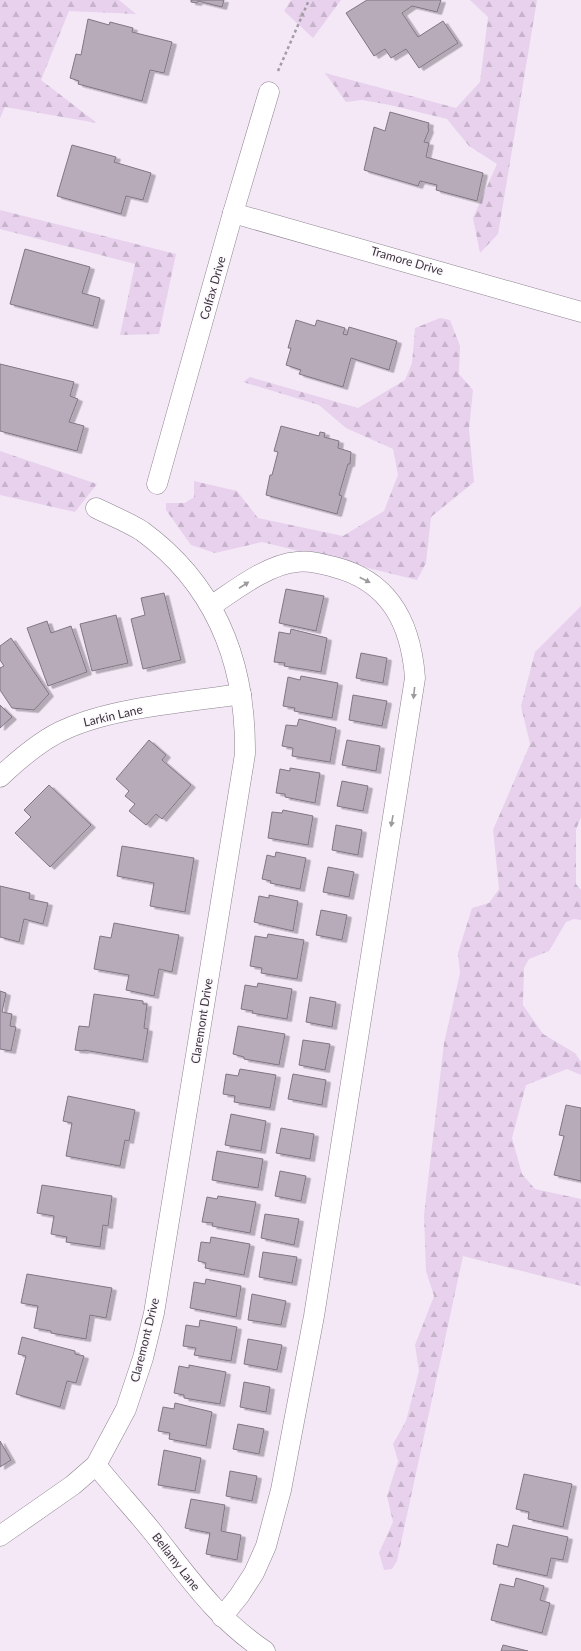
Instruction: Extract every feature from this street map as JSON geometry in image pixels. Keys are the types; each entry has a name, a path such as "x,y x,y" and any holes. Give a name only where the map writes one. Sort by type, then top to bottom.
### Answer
{"street":[{"name":"Colfax Drive","path":"157,484 233,213 269,92"},
{"name":"Tramore Drive","path":"233,213 581,312"},
{"name":"Claremont Drive","path":"0,1536 73,1486 96,1465 112,1438 126,1409 143,1358 154,1313 245,754 246,725 241,694 229,642 211,606 187,572 141,531 96,508"},
{"path":"211,606 275,568 298,562 320,564 347,570 372,583 388,598 403,623 413,653 415,678 314,1316 281,1490 266,1546 254,1573 239,1596 222,1617"},
{"name":"Larkin Lane","path":"0,777 19,759 65,729 117,714 241,694"},
{"name":"Bellamy Lane","path":"96,1465 203,1596 222,1617 231,1626 266,1651"}],"path":[{"path":"269,92 309,0"}],"green space":[{"path":"0,0 119,0 136,14 69,11 41,80 97,123 5,107 0,118"},
{"path":"291,0 341,0 313,38 284,11"},
{"path":"470,0 537,0 498,234 480,253 473,218 497,164 469,146 447,119 390,105 362,100 346,102 325,73 456,108 480,82 488,17"},
{"path":"0,210 176,254 159,334 120,335 135,264 0,229"},
{"path":"440,318 450,320 460,346 459,374 473,390 469,429 474,482 431,517 426,563 417,580 262,542 215,553 191,545 166,510 166,503 185,503 194,497 194,481 237,491 258,518 343,536 384,511 398,475 393,449 346,428 319,405 243,382 250,377 358,408 405,380 412,363 415,328"},
{"path":"0,451 97,484 75,512 0,495"},
{"path":"581,606 581,817 576,830 576,884 581,890 581,920 574,919 566,922 549,951 529,959 524,968 523,1005 543,1034 575,1053 581,1062 581,1075 567,1069 526,1085 512,1138 522,1174 535,1189 581,1199 581,1286 463,1256 397,1561 392,1569 384,1570 379,1553 393,1522 387,1496 398,1461 393,1444 406,1421 419,1371 415,1345 434,1296 426,1271 424,1215 444,1043 460,973 458,953 472,908 489,903 499,889 493,830 530,744 521,706 535,652"}],"building":[{"path":"191,0 224,0 222,7 198,1 197,3 191,2"},
{"path":"367,0 441,0 437,12 412,6 402,13 418,37 443,21 458,43 419,68 406,49 391,58 385,49 374,56 346,13"},
{"path":"88,19 109,25 110,22 133,28 132,32 172,42 164,73 150,70 142,101 78,84 79,81 70,78 76,54 81,55"},
{"path":"390,112 429,123 429,130 424,142 429,143 426,157 483,173 477,201 436,190 437,185 420,181 418,186 364,170 374,127 385,131"},
{"path":"72,145 116,157 114,162 151,173 143,200 126,196 121,214 57,196"},
{"path":"25,249 90,267 82,293 100,298 93,326 10,304"},
{"path":"296,320 315,326 317,320 345,328 343,334 347,335 349,327 397,341 389,370 351,358 343,387 299,374 301,370 286,365 291,348 288,348"},
{"path":"0,364 74,382 70,396 78,399 69,422 84,426 77,451 0,431"},
{"path":"281,426 319,436 320,432 325,433 324,437 339,441 338,448 351,452 350,464 348,464 339,495 342,496 337,514 266,495 270,475 272,475 278,452 274,451"},
{"path":"286,589 324,596 316,631 279,623"},
{"path":"164,593 181,660 143,669 131,619 145,615 141,598"},
{"path":"116,615 128,663 92,671 80,624"},
{"path":"47,621 51,633 71,626 87,672 48,686 27,628"},
{"path":"291,629 327,638 321,672 284,666 285,663 274,662 279,632 290,634"},
{"path":"11,638 49,694 34,710 12,708 0,690 0,668 4,666 0,660 0,646"},
{"path":"361,653 387,658 383,683 356,678"},
{"path":"301,676 338,683 332,718 294,711 295,708 283,706 288,677 300,680"},
{"path":"353,695 387,701 382,726 349,720"},
{"path":"0,705 12,717 0,728"},
{"path":"299,719 336,728 330,762 292,756 293,748 282,746 286,725 297,726"},
{"path":"149,740 166,755 162,760 191,785 162,819 156,814 146,825 129,811 135,804 125,796 129,791 116,779"},
{"path":"347,740 380,746 376,771 342,765"},
{"path":"290,768 320,773 315,803 285,797 285,794 276,793 280,769 290,771"},
{"path":"342,781 368,786 363,811 337,806"},
{"path":"49,785 91,825 50,867 15,833 31,817 24,810"},
{"path":"283,810 313,816 308,845 268,838 272,812 282,813"},
{"path":"336,825 362,830 358,855 332,850"},
{"path":"122,846 194,858 185,912 150,906 154,883 117,876"},
{"path":"276,852 306,858 300,889 270,883 271,881 262,879 267,855 275,857"},
{"path":"328,867 354,872 349,897 323,892"},
{"path":"0,886 30,893 29,899 48,903 43,924 24,919 19,942 0,937"},
{"path":"269,895 298,901 293,931 254,922 259,896 269,898"},
{"path":"321,910 347,915 342,940 316,935"},
{"path":"114,923 179,935 172,972 159,969 154,996 126,990 129,975 94,969 100,936 111,938"},
{"path":"268,934 304,940 297,979 261,973 262,968 250,966 255,936 267,938"},
{"path":"258,983 292,989 287,1019 252,1013 253,1011 241,1009 245,985 257,987"},
{"path":"0,991 6,993 2,1012 12,1014 10,1026 16,1027 11,1051 0,1049"},
{"path":"94,994 143,1001 143,1004 147,1004 144,1028 148,1029 143,1060 84,1050 75,1050 79,1026 89,1027"},
{"path":"310,997 336,1002 332,1027 306,1022"},
{"path":"238,1026 285,1034 279,1065 244,1059 244,1057 233,1054"},
{"path":"303,1040 330,1044 325,1070 299,1065"},
{"path":"240,1069 276,1075 270,1108 234,1102 235,1096 223,1094 226,1074 238,1076"},
{"path":"293,1074 326,1080 322,1105 288,1099"},
{"path":"68,1096 135,1110 129,1141 125,1140 120,1166 66,1156 72,1123 63,1121"},
{"path":"566,1105 581,1108 581,1181 554,1175 564,1136 559,1135"},
{"path":"231,1114 266,1121 261,1151 225,1145"},
{"path":"281,1128 314,1134 310,1159 276,1153"},
{"path":"217,1151 263,1159 258,1188 212,1180"},
{"path":"280,1171 306,1176 301,1201 275,1196"},
{"path":"42,1185 112,1196 108,1226 103,1225 100,1247 66,1242 67,1237 51,1234 54,1216 37,1213"},
{"path":"218,1196 256,1202 250,1233 212,1226 213,1223 202,1222 207,1197 217,1199"},
{"path":"265,1214 299,1219 294,1245 261,1238"},
{"path":"211,1237 250,1244 244,1275 205,1268 206,1263 198,1261 201,1242 210,1243"},
{"path":"263,1252 297,1257 292,1283 259,1277"},
{"path":"27,1274 112,1288 106,1318 90,1315 86,1339 51,1333 51,1331 34,1328 38,1306 21,1303"},
{"path":"206,1279 241,1286 236,1317 190,1308 194,1282 205,1284"},
{"path":"252,1294 286,1301 281,1325 248,1320"},
{"path":"200,1320 237,1327 231,1361 194,1355 196,1348 183,1346 186,1325 199,1327"},
{"path":"22,1337 75,1351 75,1354 84,1356 76,1383 67,1381 60,1407 16,1394 26,1356 18,1354"},
{"path":"248,1339 282,1345 277,1370 244,1364"},
{"path":"189,1365 226,1372 220,1404 184,1398 184,1395 174,1393 179,1366 189,1368"},
{"path":"244,1382 270,1387 266,1412 240,1407"},
{"path":"175,1403 212,1412 206,1446 169,1439 170,1433 158,1431 163,1407 174,1409"},
{"path":"238,1424 264,1429 259,1454 233,1449"},
{"path":"0,1441 11,1460 0,1467"},
{"path":"164,1450 201,1458 195,1491 158,1485"},
{"path":"230,1471 257,1476 252,1501 226,1496"},
{"path":"524,1474 572,1484 563,1527 528,1519 529,1512 516,1509"},
{"path":"191,1499 225,1505 221,1531 241,1535 237,1560 206,1554 210,1533 185,1528"},
{"path":"513,1525 568,1537 563,1560 551,1558 547,1576 493,1564 497,1544 508,1547"},
{"path":"516,1578 544,1586 540,1600 550,1603 542,1633 491,1620 500,1584 514,1587"},
{"path":"503,1645 528,1651 501,1651"}]}
